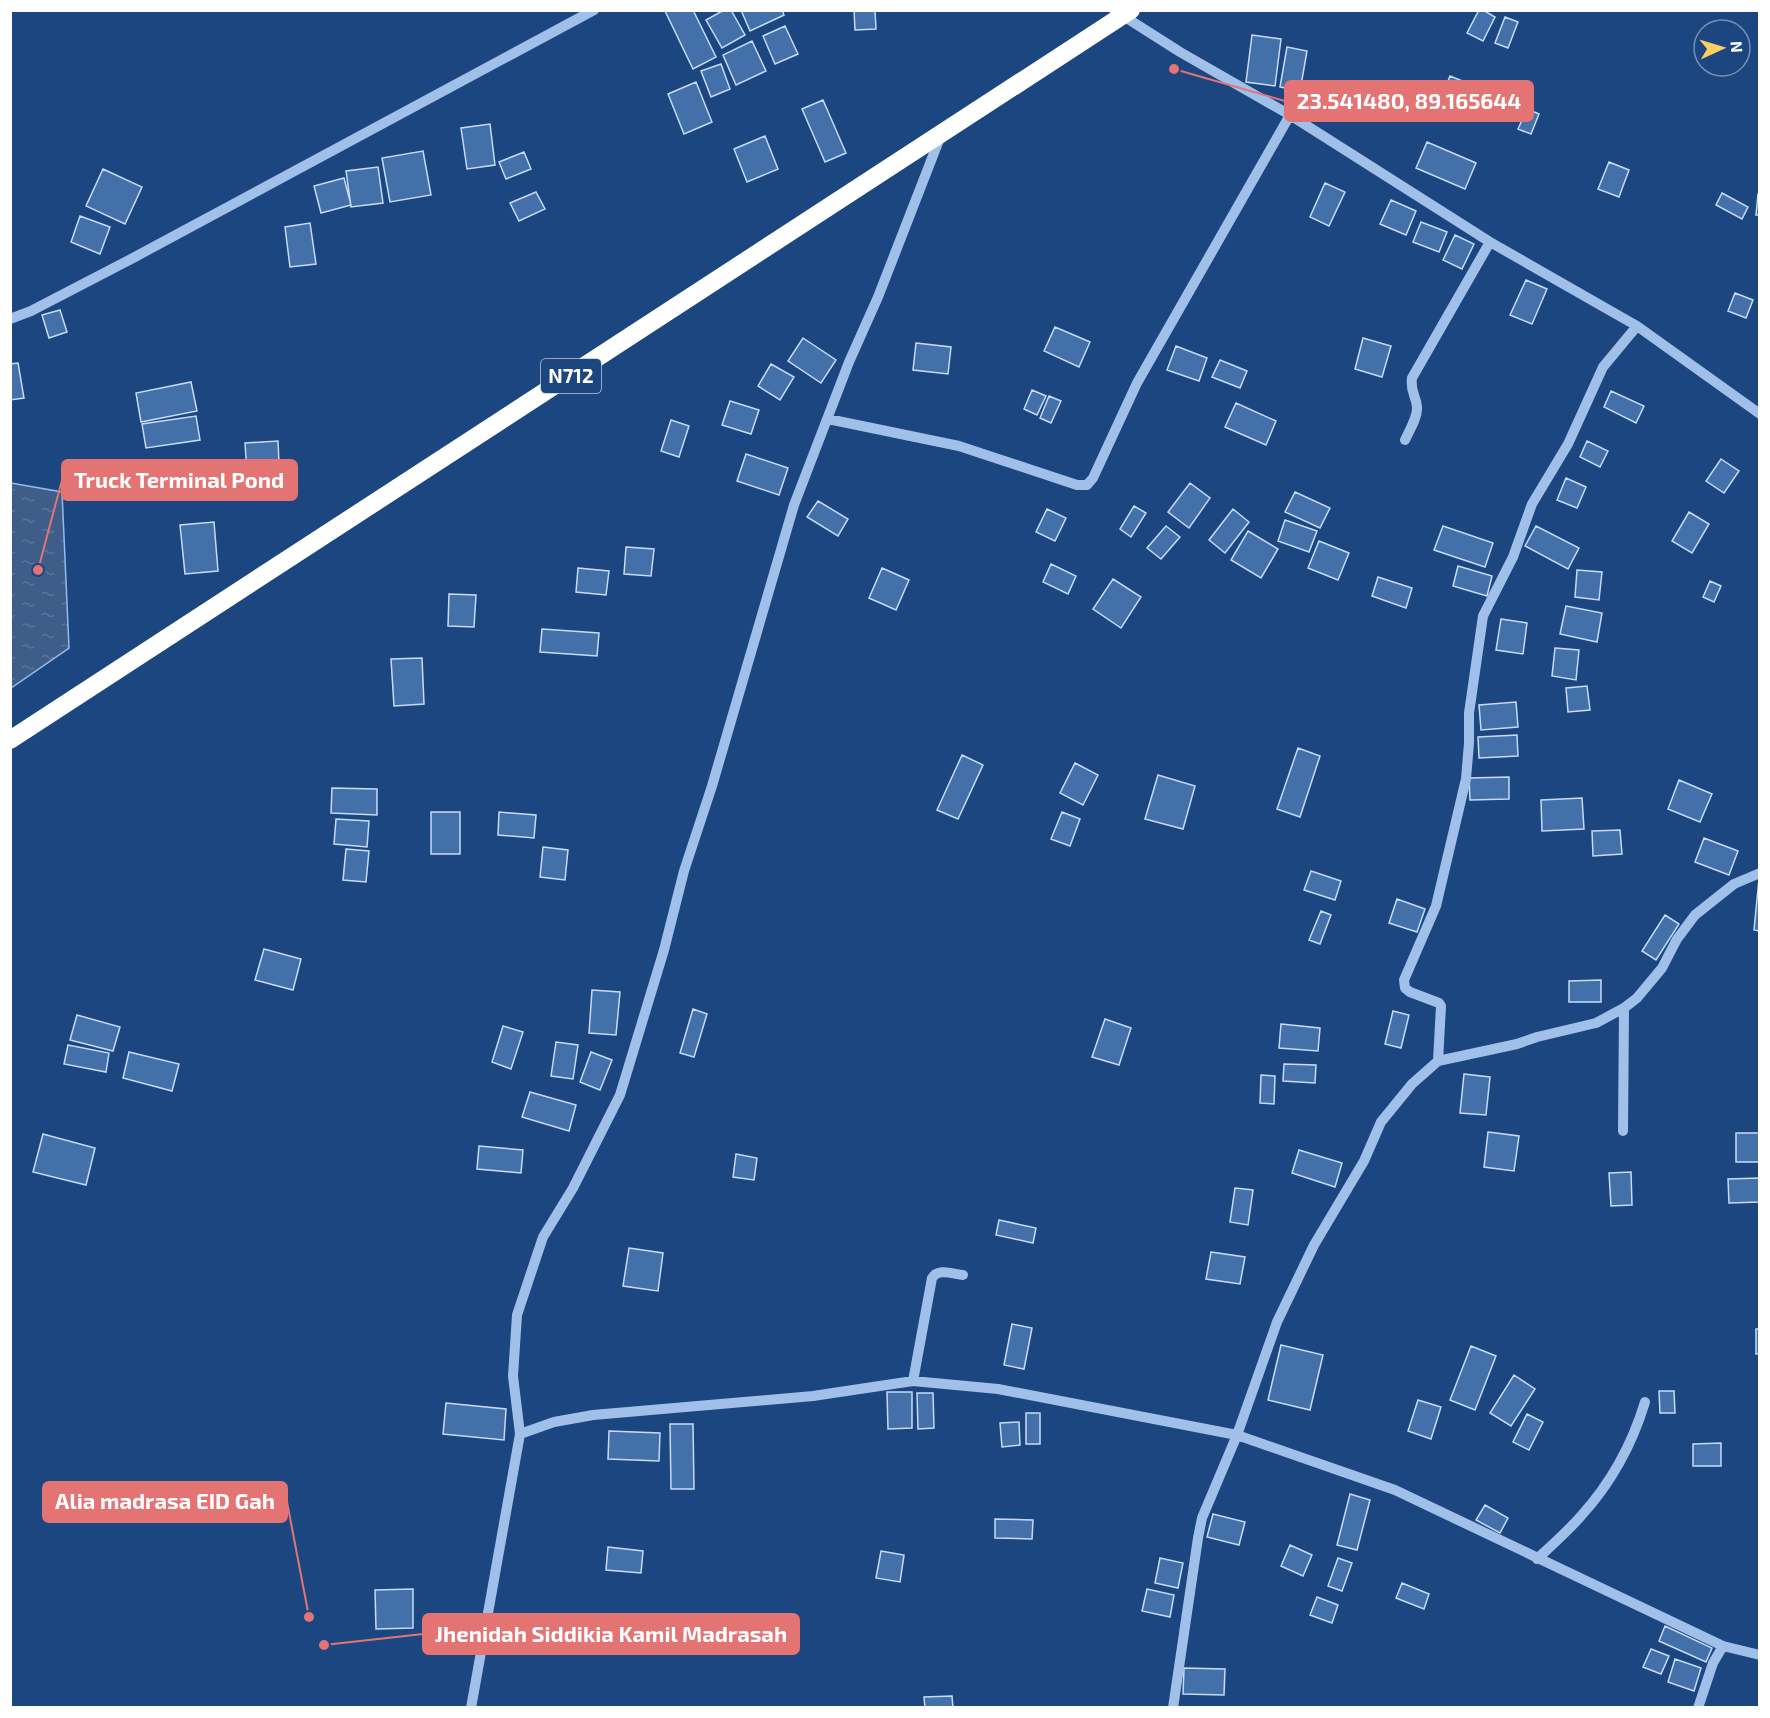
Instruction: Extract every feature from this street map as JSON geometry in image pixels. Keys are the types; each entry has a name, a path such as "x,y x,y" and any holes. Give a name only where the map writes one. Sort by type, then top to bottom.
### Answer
{"highway":[{"name":"N712","path":"10,740 942,133 1122,12"}],"street":[{"path":"10,319 31,311 133,258 594,10"},
{"path":"1122,12 1490,242 1637,326 1760,414"},
{"path":"828,419 959,446 1077,485 1087,485 1094,478 1137,383 1290,115"},
{"path":"471,1707 519,1434 513,1376 517,1315 543,1237 573,1188 620,1095 664,950 684,871 712,786 794,506 849,362 878,297 942,133"},
{"path":"1406,440 1418,411 1411,387 1412,378 1490,242"},
{"path":"1438,1061 1441,1006 1439,1003 1410,992 1405,988 1404,981 1436,906 1466,779 1469,713 1483,616 1513,557 1532,504 1568,444 1603,367 1637,326"},
{"path":"1173,1707 1202,1518 1237,1435 1277,1322 1314,1245 1365,1161 1381,1122 1412,1084 1438,1061 1517,1044 1596,1023 1624,1008 1637,998 1662,968 1677,939 1695,915 1734,884 1760,873"},
{"path":"1623,1131 1624,1008"},
{"path":"913,1381 932,1278 938,1272 963,1275"},
{"path":"519,1434 554,1422 593,1414 813,1396 913,1381 998,1389 1237,1435 1395,1490 1723,1646 1760,1655"},
{"path":"1537,1559 1581,1516 1614,1474 1637,1430 1646,1402"},
{"path":"1698,1707 1713,1663 1723,1646"}],"water":[{"path":"11,483 62,492 69,648 11,688"}],"building":[{"path":"693,10 716,57 693,69 665,11"},
{"path":"724,10 731,10 745,35 722,48 706,20"},
{"path":"741,10 782,10 784,15 750,31"},
{"path":"854,10 875,10 876,29 855,30"},
{"path":"1479,10 1495,17 1483,41 1467,33"},
{"path":"1505,17 1518,22 1508,48 1495,43"},
{"path":"785,26 798,54 775,64 763,36"},
{"path":"1252,35 1281,39 1275,86 1246,82"},
{"path":"752,41 766,71 736,85 723,55"},
{"path":"1287,47 1307,51 1300,91 1280,87"},
{"path":"721,64 730,89 711,97 701,71"},
{"path":"1450,76 1477,87 1464,119 1437,109"},
{"path":"696,82 712,122 684,134 668,94"},
{"path":"823,100 846,153 825,162 802,109"},
{"path":"1527,109 1539,114 1531,134 1518,129"},
{"path":"490,124 495,165 467,169 461,128"},
{"path":"765,136 778,169 747,182 734,149"},
{"path":"1427,142 1476,163 1465,189 1416,168"},
{"path":"423,151 431,195 390,202 382,158"},
{"path":"524,152 531,169 506,179 499,162"},
{"path":"1609,162 1629,170 1619,197 1598,189"},
{"path":"378,167 383,203 351,207 346,171"},
{"path":"103,169 142,187 125,224 86,206"},
{"path":"344,178 351,205 321,213 314,186"},
{"path":"1325,183 1345,192 1329,226 1310,217"},
{"path":"536,192 545,209 519,221 510,203"},
{"path":"1722,193 1748,207 1742,219 1716,205"},
{"path":"1758,194 1760,194 1760,215 1756,215"},
{"path":"1391,200 1416,211 1406,235 1380,224"},
{"path":"80,216 110,227 100,254 71,242"},
{"path":"1421,222 1447,232 1439,252 1413,242"},
{"path":"310,223 316,264 290,267 285,227"},
{"path":"1455,235 1474,244 1462,269 1443,260"},
{"path":"1526,280 1547,289 1532,324 1510,315"},
{"path":"1735,293 1753,300 1746,318 1728,311"},
{"path":"60,310 67,332 49,338 42,315"},
{"path":"1055,327 1090,342 1079,367 1044,351"},
{"path":"803,338 836,360 821,383 788,361"},
{"path":"1363,338 1391,346 1382,377 1355,369"},
{"path":"916,343 951,347 948,374 913,370"},
{"path":"1176,346 1207,358 1199,381 1167,370"},
{"path":"1220,360 1247,371 1240,388 1212,377"},
{"path":"18,363 24,398 10,400 10,364"},
{"path":"771,364 794,377 780,400 758,386"},
{"path":"191,382 197,411 141,422 136,393"},
{"path":"1032,390 1046,396 1037,415 1024,409"},
{"path":"1611,391 1644,406 1636,423 1604,407"},
{"path":"1049,396 1061,401 1051,423 1040,418"},
{"path":"730,401 759,410 751,434 722,425"},
{"path":"1236,403 1276,421 1266,445 1225,427"},
{"path":"196,416 200,440 146,448 142,424"},
{"path":"671,420 689,426 679,457 661,451"},
{"path":"278,441 280,485 248,487 245,443"},
{"path":"1587,441 1608,451 1600,467 1580,457"},
{"path":"746,454 788,468 779,495 737,481"},
{"path":"1721,459 1739,471 1724,493 1706,481"},
{"path":"1566,478 1586,487 1577,508 1557,500"},
{"path":"1190,483 1210,498 1189,528 1168,512"},
{"path":"1295,492 1330,508 1320,528 1285,512"},
{"path":"818,501 848,519 838,536 807,517"},
{"path":"1134,506 1146,513 1131,537 1120,529"},
{"path":"1047,509 1066,518 1055,541 1036,532"},
{"path":"1233,509 1249,522 1225,553 1209,540"},
{"path":"1689,512 1709,524 1692,553 1672,541"},
{"path":"1285,520 1317,531 1309,552 1278,541"},
{"path":"214,522 218,571 185,574 180,525"},
{"path":"1166,526 1180,537 1161,559 1147,548"},
{"path":"1443,526 1493,543 1485,567 1434,550"},
{"path":"1536,526 1579,548 1568,569 1525,546"},
{"path":"1248,531 1278,549 1261,578 1231,560"},
{"path":"1319,541 1349,553 1338,580 1308,568"},
{"path":"626,547 654,549 651,576 624,574"},
{"path":"1051,564 1076,576 1068,594 1043,582"},
{"path":"1458,566 1492,576 1487,596 1453,586"},
{"path":"578,568 609,571 606,595 576,592"},
{"path":"882,568 909,580 896,610 869,598"},
{"path":"1577,570 1602,572 1599,600 1575,597"},
{"path":"1378,577 1412,588 1406,608 1372,596"},
{"path":"1113,579 1141,597 1121,628 1093,609"},
{"path":"1710,581 1721,586 1714,602 1703,597"},
{"path":"449,594 476,595 474,627 448,626"},
{"path":"1566,606 1602,613 1597,642 1560,634"},
{"path":"1501,619 1527,623 1523,654 1496,650"},
{"path":"542,629 599,633 597,656 540,652"},
{"path":"1555,648 1579,650 1576,680 1552,676"},
{"path":"422,658 424,704 394,706 391,659"},
{"path":"1587,686 1590,710 1568,712 1566,688"},
{"path":"1516,702 1518,727 1481,730 1479,705"},
{"path":"1517,735 1518,756 1479,758 1478,737"},
{"path":"1298,748 1320,756 1300,817 1277,809"},
{"path":"962,755 983,765 958,819 937,810"},
{"path":"1075,763 1098,775 1083,805 1060,793"},
{"path":"1158,775 1195,786 1183,829 1145,819"},
{"path":"1509,777 1509,799 1470,800 1469,778"},
{"path":"1679,780 1712,794 1700,822 1668,809"},
{"path":"332,788 377,789 377,815 331,813"},
{"path":"1582,798 1584,829 1542,831 1541,800"},
{"path":"431,812 460,812 460,854 431,854"},
{"path":"499,812 536,815 534,838 498,835"},
{"path":"1062,812 1080,819 1070,846 1051,839"},
{"path":"336,819 369,821 367,847 334,844"},
{"path":"1620,830 1622,854 1593,856 1592,831"},
{"path":"1704,838 1738,851 1729,875 1695,862"},
{"path":"543,847 568,850 565,880 540,877"},
{"path":"346,849 369,851 366,882 343,880"},
{"path":"1311,871 1341,881 1335,900 1304,890"},
{"path":"1760,879 1760,931 1754,930"},
{"path":"1397,899 1425,909 1417,932 1389,923"},
{"path":"1321,911 1331,915 1320,944 1309,940"},
{"path":"1665,915 1679,924 1656,960 1642,951"},
{"path":"264,949 301,959 293,990 255,980"},
{"path":"1601,980 1601,1002 1569,1002 1569,981"},
{"path":"592,990 620,992 616,1035 589,1033"},
{"path":"693,1009 707,1014 694,1057 680,1053"},
{"path":"1393,1011 1409,1015 1401,1048 1385,1044"},
{"path":"77,1015 120,1027 113,1051 70,1040"},
{"path":"1105,1019 1131,1028 1119,1065 1092,1057"},
{"path":"1281,1024 1320,1028 1318,1051 1279,1048"},
{"path":"503,1026 523,1032 511,1069 492,1062"},
{"path":"556,1042 578,1045 573,1079 551,1076"},
{"path":"68,1045 109,1053 106,1072 64,1064"},
{"path":"129,1052 179,1064 172,1091 123,1078"},
{"path":"591,1052 612,1060 600,1090 580,1082"},
{"path":"1284,1064 1316,1065 1315,1083 1283,1081"},
{"path":"1464,1074 1490,1077 1486,1115 1460,1113"},
{"path":"1261,1075 1275,1076 1274,1104 1260,1103"},
{"path":"530,1092 576,1105 569,1131 522,1117"},
{"path":"1488,1132 1519,1136 1514,1171 1484,1167"},
{"path":"1736,1133 1760,1133 1760,1162 1736,1162"},
{"path":"43,1134 95,1148 86,1185 33,1172"},
{"path":"479,1146 523,1150 521,1173 477,1169"},
{"path":"1299,1150 1342,1163 1335,1187 1292,1173"},
{"path":"736,1154 757,1158 754,1180 733,1177"},
{"path":"1631,1172 1632,1205 1611,1206 1609,1173"},
{"path":"1760,1178 1760,1202 1729,1203 1728,1179"},
{"path":"1235,1188 1253,1190 1248,1225 1230,1222"},
{"path":"999,1220 1036,1228 1033,1243 996,1235"},
{"path":"629,1248 663,1253 658,1291 623,1286"},
{"path":"1211,1252 1245,1257 1240,1284 1206,1279"},
{"path":"1012,1324 1032,1328 1024,1369 1004,1365"},
{"path":"1756,1329 1760,1329 1760,1354 1756,1354"},
{"path":"1281,1345 1323,1355 1310,1410 1268,1400"},
{"path":"1471,1346 1496,1356 1475,1410 1450,1400"},
{"path":"1514,1375 1535,1389 1511,1426 1490,1413"},
{"path":"1659,1391 1674,1391 1675,1413 1660,1413"},
{"path":"887,1392 912,1392 912,1428 888,1429"},
{"path":"917,1393 933,1393 934,1428 918,1429"},
{"path":"1418,1400 1441,1407 1431,1439 1408,1431"},
{"path":"446,1403 506,1409 504,1440 443,1434"},
{"path":"1026,1413 1040,1413 1040,1444 1026,1444"},
{"path":"1527,1414 1543,1422 1529,1450 1513,1442"},
{"path":"1019,1422 1020,1445 1002,1447 1000,1423"},
{"path":"670,1424 693,1424 694,1489 671,1489"},
{"path":"609,1431 660,1433 659,1461 608,1459"},
{"path":"1721,1443 1721,1466 1693,1466 1693,1444"},
{"path":"1350,1494 1370,1500 1357,1550 1337,1545"},
{"path":"1485,1505 1508,1518 1500,1533 1476,1520"},
{"path":"1213,1514 1245,1522 1239,1545 1207,1537"},
{"path":"995,1519 1033,1520 1032,1539 995,1538"},
{"path":"1290,1545 1312,1555 1303,1576 1281,1566"},
{"path":"608,1547 643,1551 641,1573 606,1570"},
{"path":"881,1551 904,1555 900,1582 876,1578"},
{"path":"1160,1558 1183,1563 1178,1588 1155,1583"},
{"path":"1338,1558 1352,1563 1342,1591 1328,1586"},
{"path":"1402,1583 1429,1594 1424,1609 1396,1598"},
{"path":"413,1589 413,1628 376,1629 375,1590"},
{"path":"1147,1589 1174,1595 1170,1617 1142,1611"},
{"path":"1317,1597 1338,1605 1332,1623 1310,1615"},
{"path":"1665,1626 1712,1648 1706,1662 1659,1641"},
{"path":"1651,1649 1669,1656 1661,1674 1643,1667"},
{"path":"1675,1659 1701,1668 1694,1691 1668,1682"},
{"path":"1184,1668 1225,1669 1224,1695 1183,1694"},
{"path":"952,1696 953,1708 925,1708 924,1697"}],"place":[{"name":"23.541480, 89.165644","path":"1174,69"},
{"name":"Truck Terminal Pond","path":"38,570"},
{"name":"Alia madrasa EID Gah","path":"309,1617"},
{"name":"Jhenidah Siddikia Kamil Madrasah","path":"324,1645"}]}
